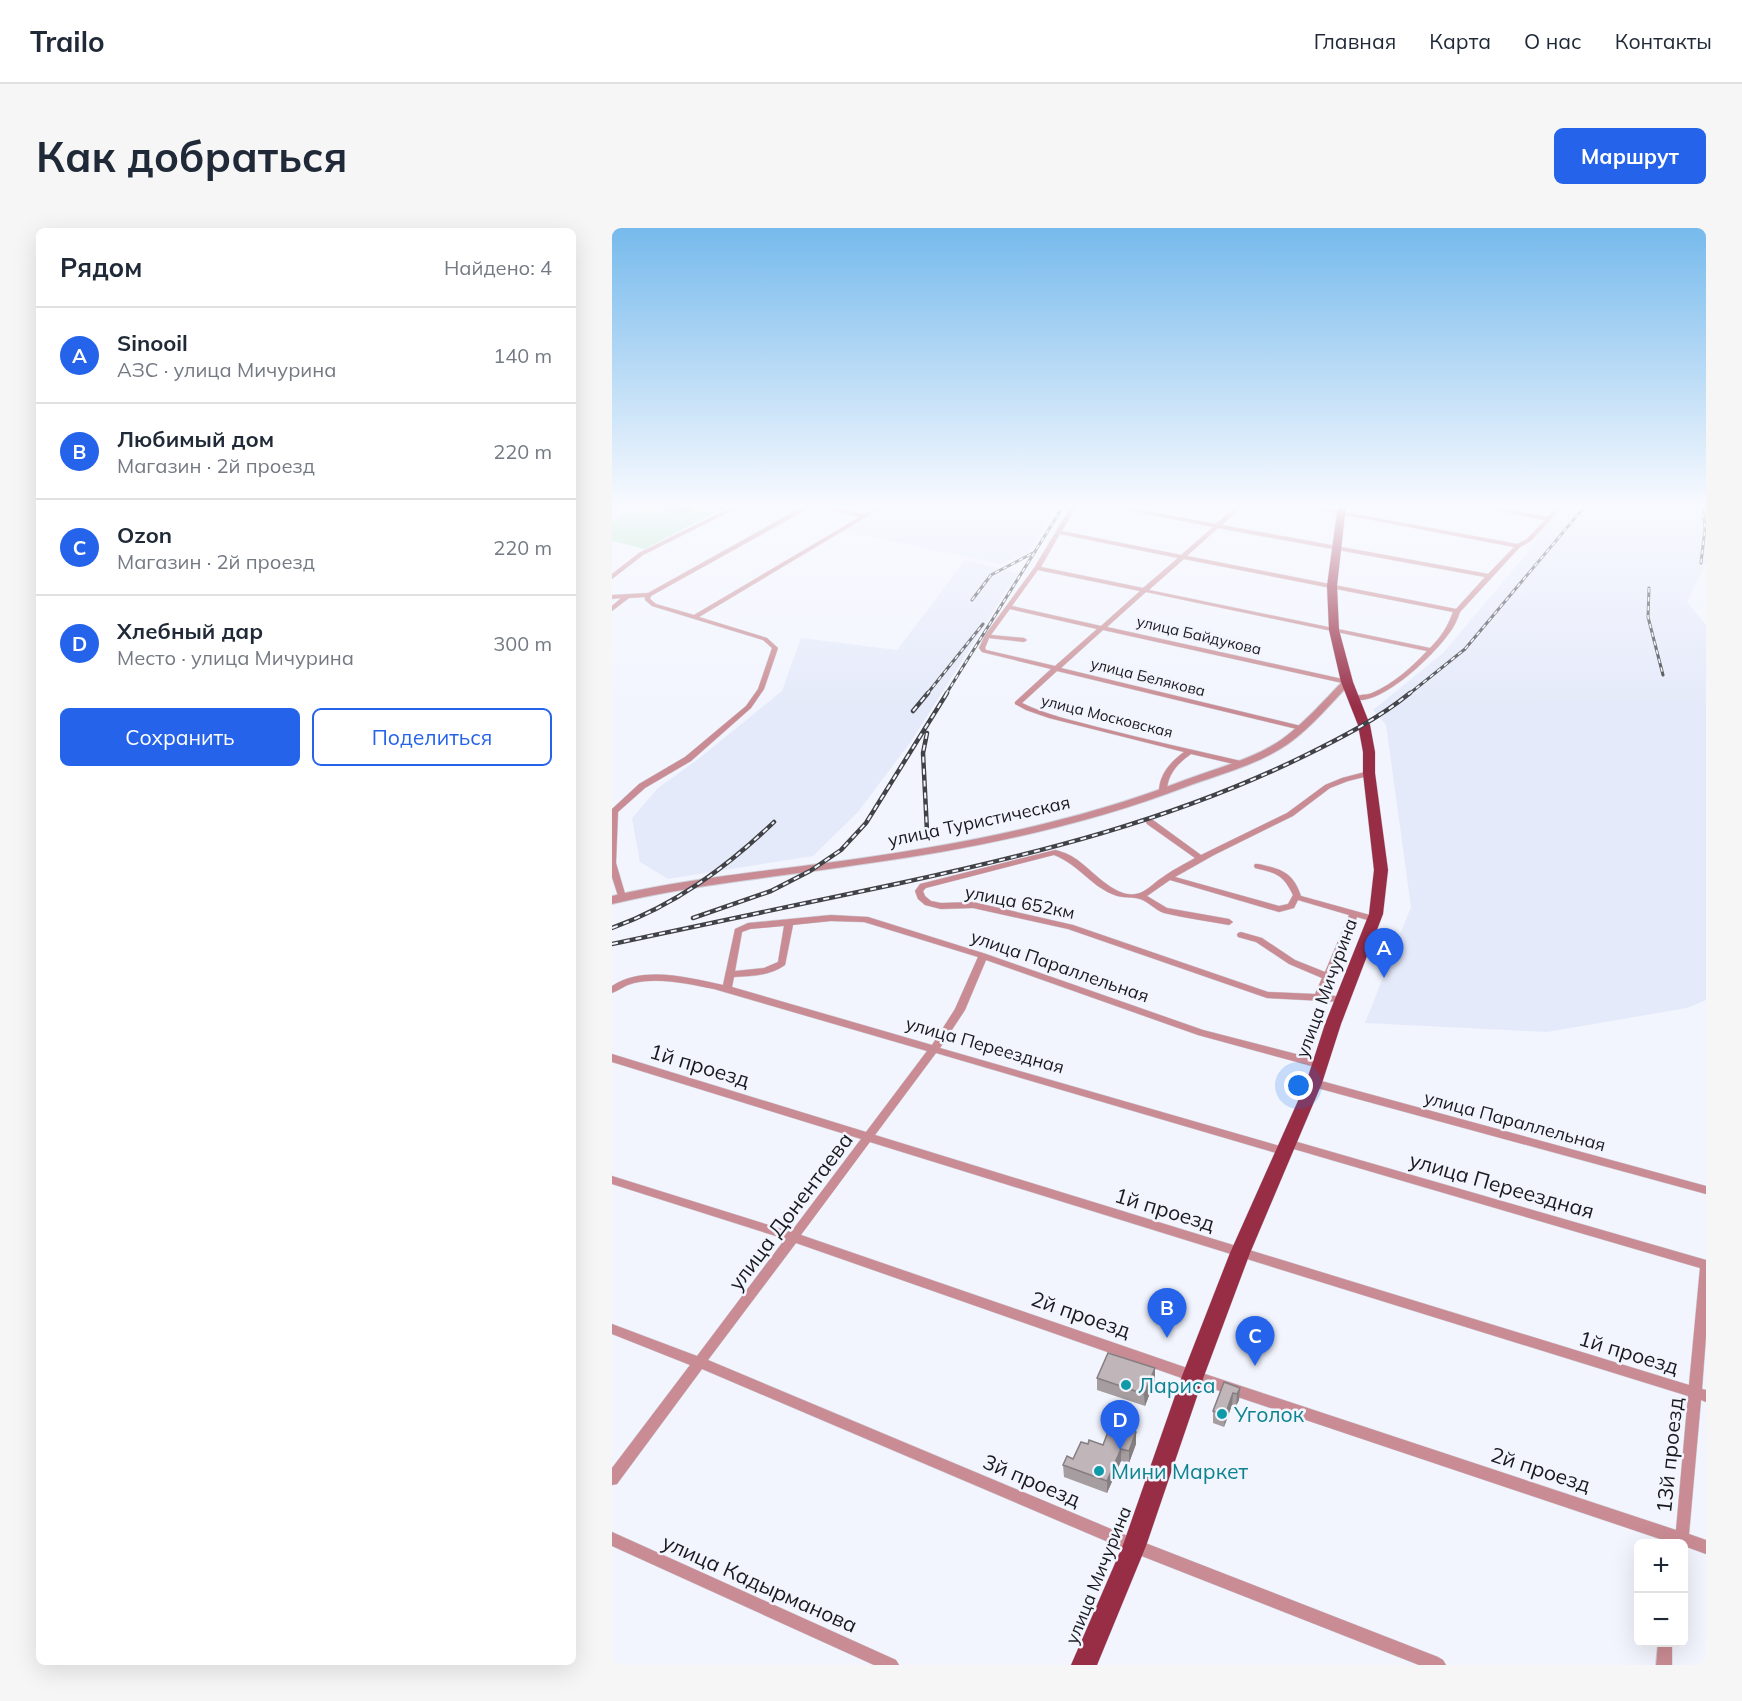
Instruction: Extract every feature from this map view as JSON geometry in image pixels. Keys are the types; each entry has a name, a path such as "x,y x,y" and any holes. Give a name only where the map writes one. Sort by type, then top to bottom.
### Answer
{"main road":[{"name":"улица Мичурина","path":"1084,1665 1134,1546 1193,1376 1240,1253 1316,1074 1374,919 1382,870 1369,772 1370,752 1364,725 1349,690 1334,630 1333,572"}],"street":[{"path":"612,597 649,595 691,572"},
{"path":"696,616 774,572"},
{"path":"987,636 1034,572"},
{"path":"1057,572 1430,650"},
{"name":"улица Московская","path":"1165,572 1018,701 1019,705 1238,763"},
{"path":"1260,572 1457,610"},
{"path":"1467,572 1488,576"},
{"path":"1349,690 1376,693 1414,668 1455,622 1457,610 1492,572"},
{"path":"617,899 612,863 613,808 642,786 696,753 749,707 757,698 771,668 775,648 772,642 696,616 654,605 647,599 649,595"},
{"path":"612,609 628,596"},
{"name":"улица Байдукова","path":"1010,607 1102,627 1349,690"},
{"path":"987,636 1024,640"},
{"name":"улица Белякова","path":"987,636 982,648 988,654 1301,728"},
{"name":"улица Туристическая","path":"617,899 701,881 811,869 970,843 1076,818 1163,792 1275,749 1301,728 1327,702 1349,690"},
{"path":"1163,792 1166,777 1179,759 1191,751"},
{"path":"1141,896 1167,877 1200,858 1288,816 1324,789 1347,778 1369,772"},
{"path":"1150,822 1200,858"},
{"name":"улица 652км","path":"1229,922 1164,910 1141,896 1125,898 1109,891 1065,855 1055,852 923,886 919,891 921,897 928,903 941,906 973,905 1070,927 1267,995 1343,999"},
{"path":"1167,877 1279,909 1291,906 1296,897 1290,878 1282,872 1258,866"},
{"path":"1296,897 1374,919"},
{"path":"1319,997 1354,913"},
{"name":"улица Параллельная","path":"730,974 738,930 748,926 831,918 865,919 983,956 1316,1074 1706,1190"},
{"path":"727,989 730,974 769,970 782,963 789,923"},
{"path":"1241,934 1259,939 1292,962 1327,977"},
{"name":"улица Донентаева","path":"612,1479 934,1049 960,1010 983,956"},
{"name":"улица Переездная","path":"612,990 624,982 676,979 727,989 1706,1266"},
{"name":"1й проезд","path":"612,1058 1701,1395"},
{"name":"2й проезд","path":"612,1180 793,1237 1674,1539"},
{"name":"13й проезд","path":"1674,1539 1701,1395 1706,1266"},
{"name":"3й проезд","path":"612,1329 700,1363 1134,1546 1438,1665"},
{"name":"улица Кадырманова","path":"612,1539 891,1665"},
{"name":"2й проезд","path":"1688,1542 1706,1547"},
{"path":"1664,1665 1665,1647"}],"shaded area":[{"path":"956,572 1018,573 910,743 858,812 813,856 668,879 640,862 632,818 658,788 697,760 782,691 801,638 897,650"},
{"path":"1511,572 1702,572 1687,602 1706,625 1706,1000 1687,1008 1547,1032 1365,1023 1411,907 1386,725 1373,710 1443,653"}],"building":[{"path":"1108,1353 1155,1368 1144,1394 1097,1378"},
{"path":"1224,1382 1240,1388 1237,1394 1233,1393 1225,1415 1213,1411"},
{"path":"1111,1424 1136,1432 1129,1451 1121,1449 1107,1481 1063,1465 1067,1456 1073,1459 1081,1442 1088,1444 1089,1440 1103,1445"}],"railway":[{"path":"972,600 991,575 997,572"},
{"path":"946,694 1022,572"},
{"path":"1409,694 1465,649 1530,572"},
{"path":"1649,588 1648,617 1663,675"},
{"path":"927,694 983,624"},
{"path":"913,711 928,693"},
{"path":"693,918 771,891 810,871 841,850 866,823 947,693"},
{"path":"612,944 1000,860 1154,817 1204,799 1302,757 1372,720 1410,693"},
{"path":"927,733 923,753 927,831"},
{"path":"612,928 657,908 699,884 737,855 774,822"}],"place":[{"name":"Sinooil","path":"1384,978"},
{"name":"Любимый дом","path":"1167,1338"},
{"name":"Ozon","path":"1255,1366"},
{"name":"Лариса","path":"1126,1385"},
{"name":"Уголок","path":"1222,1414"},
{"name":"Хлебный дар","path":"1120,1450"},
{"name":"Мини Маркет","path":"1099,1471"}]}
